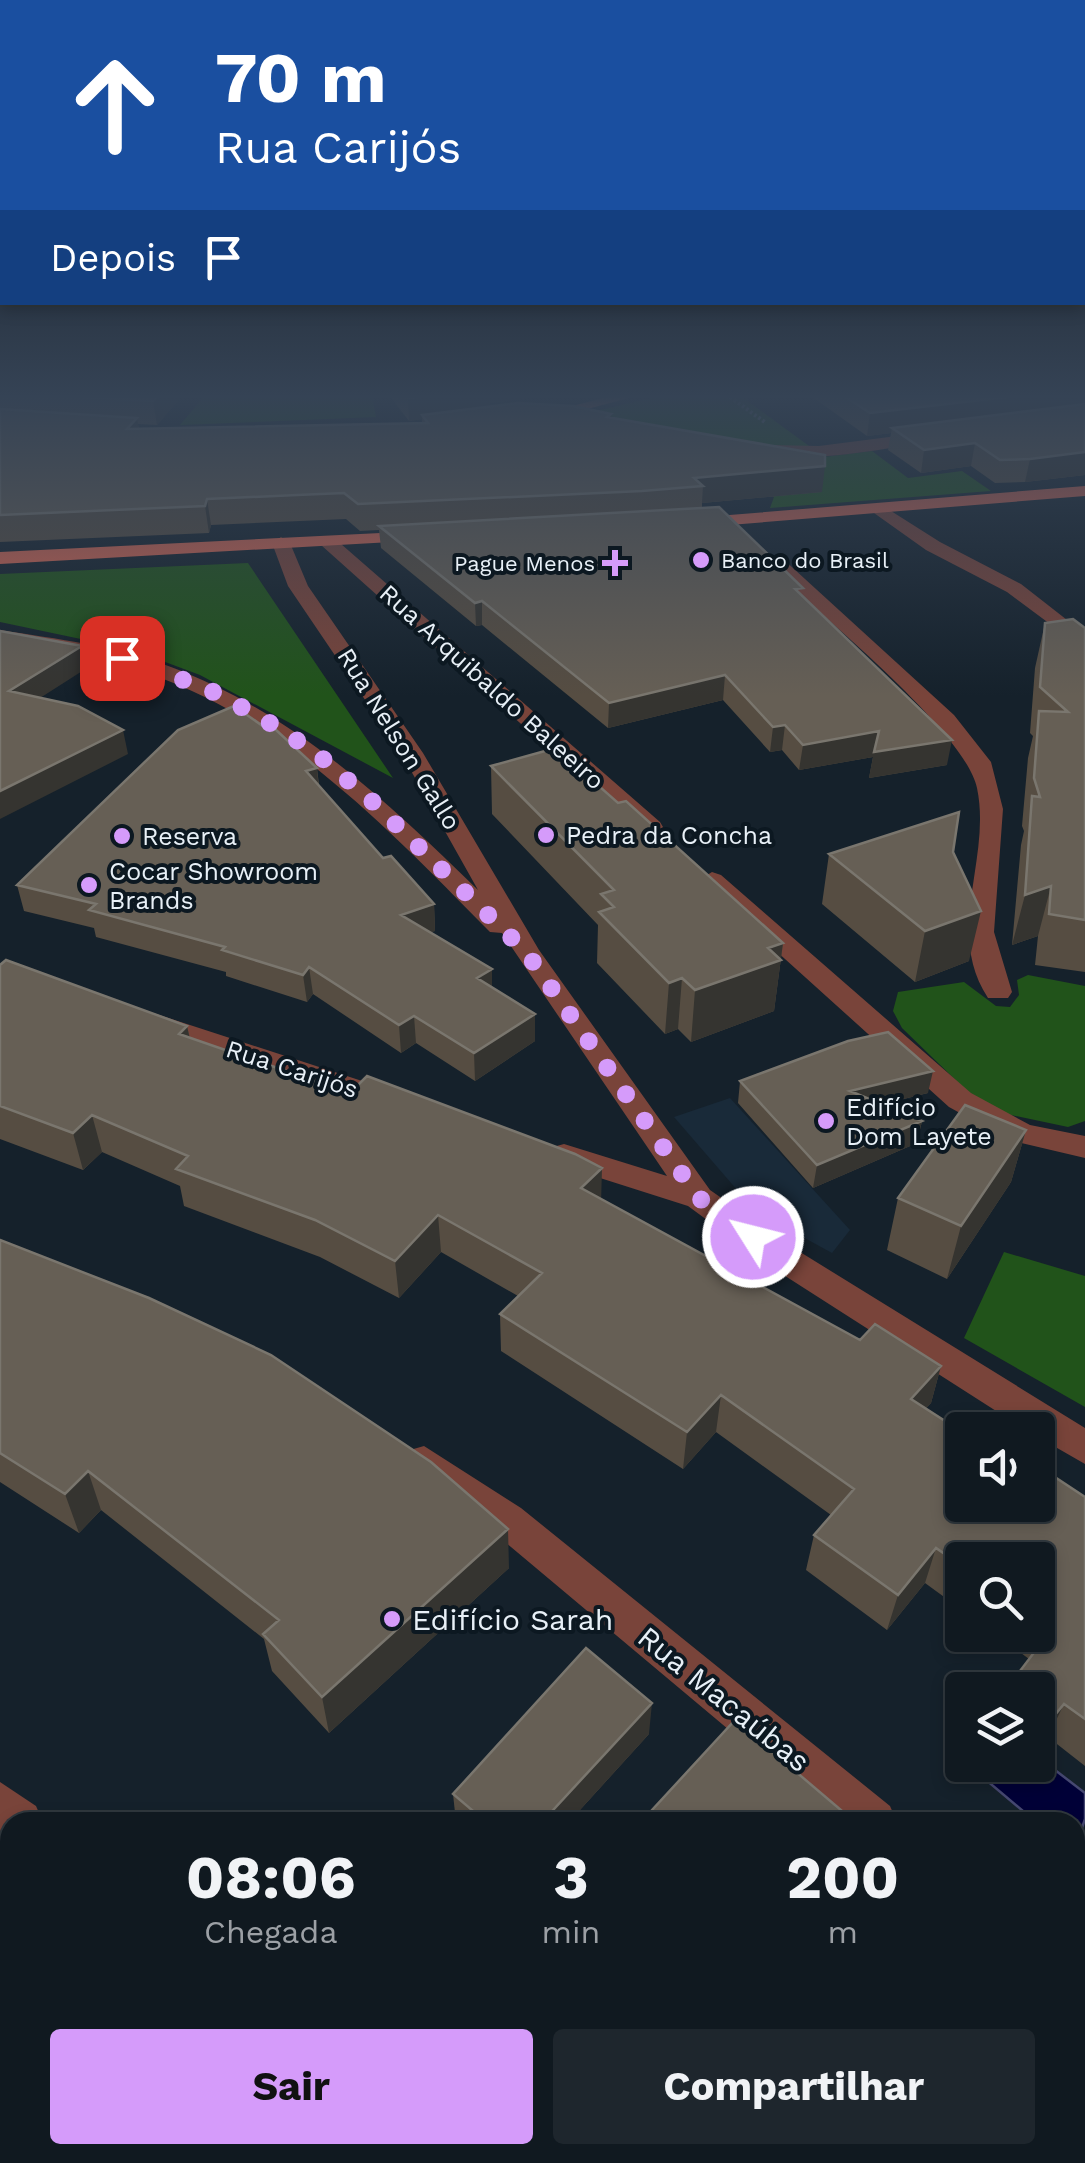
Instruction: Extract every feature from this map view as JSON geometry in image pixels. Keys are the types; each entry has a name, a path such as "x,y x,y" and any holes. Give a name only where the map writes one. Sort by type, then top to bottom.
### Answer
{"main road":[{"path":"676,524 1050,495"},
{"path":"0,558 444,535"}],"street":[{"path":"880,509 933,546 1014,588 1085,644"},
{"path":"730,520 971,747 985,772 989,802 990,833 980,929 984,960 998,992"},
{"name":"Rua Arquibaldo Baleeiro","path":"327,541 666,840"},
{"name":"Rua Nelson Gallo","path":"281,543 298,586 412,753 526,952 699,1198 780,1256 1085,1448"},
{"path":"0,636 81,649 163,671 262,718 315,752 373,802 526,952"},
{"path":"696,866 960,1100 999,1126 1044,1143 1085,1147"},
{"name":"Rua Carijós","path":"129,1014 428,1112"},
{"path":"537,1147 699,1198"},
{"name":"Rua Macaúbas","path":"393,1440 507,1520 862,1812"}],"shaded area":[{"path":"730,1098 850,1230 832,1253 790,1230 738,1191 674,1117"},
{"path":"1055,1770 1085,1793 1085,1812 1024,1812 988,1782 1055,1782"}],"green space":[{"path":"771,495 940,495 770,508 774,497"},
{"path":"248,563 393,778 200,675 133,650 0,622 0,574"},
{"path":"1028,975 1085,986 1085,1121 1068,1127 1006,1114 971,1095 902,1028 893,1011 898,992 964,982 996,1006 1010,1007 1019,995 1017,980"},
{"path":"1004,1252 1085,1276 1085,1407 964,1338"}],"building":[{"path":"0,495 300,495 207,499 205,506 0,515"},
{"path":"346,495 556,495 358,504"},
{"path":"719,507 803,588 795,589 952,740 874,752 879,731 803,745 785,725 773,727 725,675 609,703 482,601 475,603 379,526"},
{"path":"1073,619 1085,628 1085,920 1049,914 1051,886 1025,895 1032,796 1040,797 1034,778 1039,711 1068,712 1040,687 1045,623"},
{"path":"0,631 82,646 9,691 78,706 123,730 0,791"},
{"path":"234,706 270,731 275,729 317,768 306,771 383,858 391,856 434,904 401,915 492,969 477,978 535,1014 474,1053 414,1016 399,1025 309,967 303,975 222,950 225,947 89,910 96,904 17,885 178,730"},
{"path":"556,748 618,803 626,801 783,943 768,948 781,960 695,990 682,978 669,983 599,912 614,907 601,894 614,890 491,766"},
{"path":"959,812 953,852 981,911 925,931 829,854"},
{"path":"6,960 187,1026 179,1034 350,1093 367,1076 575,1154 602,1168 581,1188 860,1340 875,1324 941,1366 911,1399 945,1421 945,1522 1055,1522 1055,1477 1085,1497 1085,1719 1064,1704 1055,1715 1055,1672 1019,1672 1034,1652 1055,1652 1055,1542 945,1542 945,1554 936,1548 898,1595 814,1535 854,1489 721,1395 687,1432 500,1314 542,1273 438,1215 395,1261 315,1220 176,1169 188,1156 92,1115 73,1133 0,1106 0,965"},
{"path":"888,1032 933,1071 850,1091 922,1121 817,1165 740,1081 848,1041"},
{"path":"965,1105 1026,1130 961,1226 898,1198"},
{"path":"0,1240 149,1298 271,1355 431,1462 508,1529 322,1697 263,1634 279,1620 88,1471 65,1494 0,1453"},
{"path":"586,1648 652,1703 551,1812 474,1812 453,1794"},
{"path":"735,1720 843,1812 650,1812"}],"place":[{"name":"Banco do Brasil","path":"701,560"},
{"name":"Pague Menos","path":"615,563"},
{"name":"Pedra da Concha","path":"546,835"},
{"name":"Reserva","path":"122,836"},
{"name":"Cocar Showroom Brands","path":"89,885"},
{"name":"Edifício Dom Layete","path":"826,1121"},
{"name":"Edifício Sarah","path":"392,1619"}],"route":[{"path":"122,658 206,688 262,718 315,752 373,802 526,952 699,1198 753,1237"}]}
